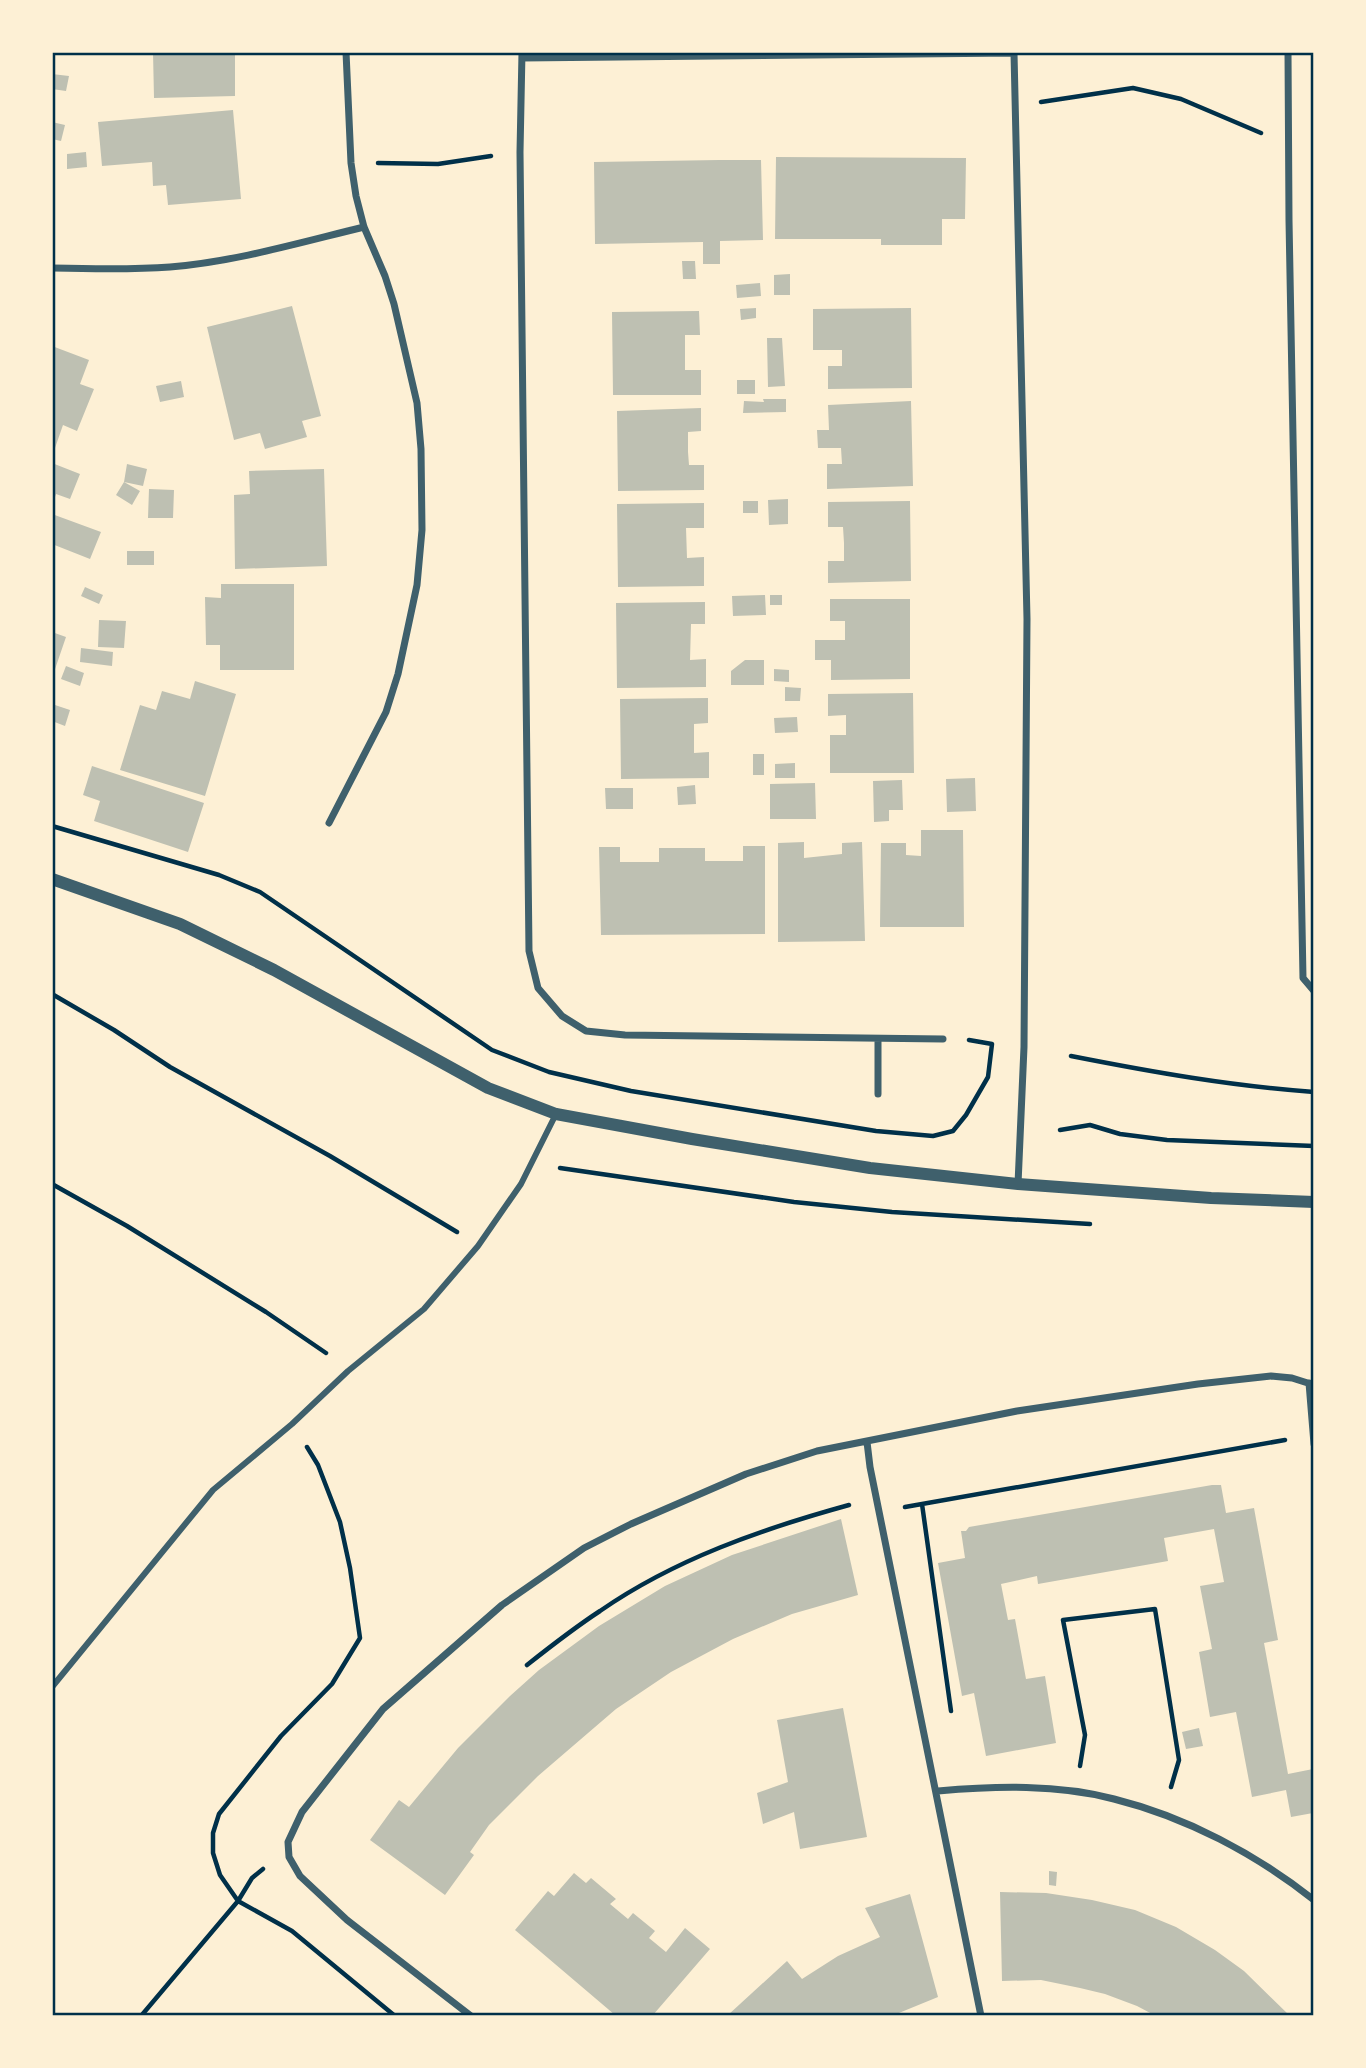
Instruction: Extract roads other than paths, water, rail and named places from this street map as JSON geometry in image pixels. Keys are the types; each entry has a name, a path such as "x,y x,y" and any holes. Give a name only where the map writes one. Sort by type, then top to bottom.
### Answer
{"street":[{"path":"329,823 386,712 398,674 417,585 422,530 421,449 417,403 388,285 364,227 356,196 351,163 346,52"},
{"path":"943,1039 625,1035 586,1031 562,1016 538,988 529,951 520,152 522,55 1014,52 1027,619 1024,1047 1018,1184"},
{"path":"1288,52 1303,978 1314,991"},
{"path":"52,268 98,270 172,267 259,252 364,227"},
{"path":"52,879 180,924 274,970 488,1088 556,1114 870,1168 1018,1184 1211,1198 1314,1202"},
{"path":"877,1094 878,1039"},
{"path":"52,1687 213,1490 292,1424 348,1371 424,1309 478,1246 521,1184 556,1114"},
{"path":"471,2015 347,1920 300,1876 289,1857 288,1842 302,1812 383,1709 502,1605 584,1548 677,1502 746,1474 817,1451 1017,1411 1198,1384 1271,1376 1292,1378 1311,1384 1314,1444"},
{"path":"867,1441 981,2015"},
{"path":"938,1791 980,1787 1073,1792 1113,1798 1162,1815 1237,1848 1285,1877 1314,1900"}]}
